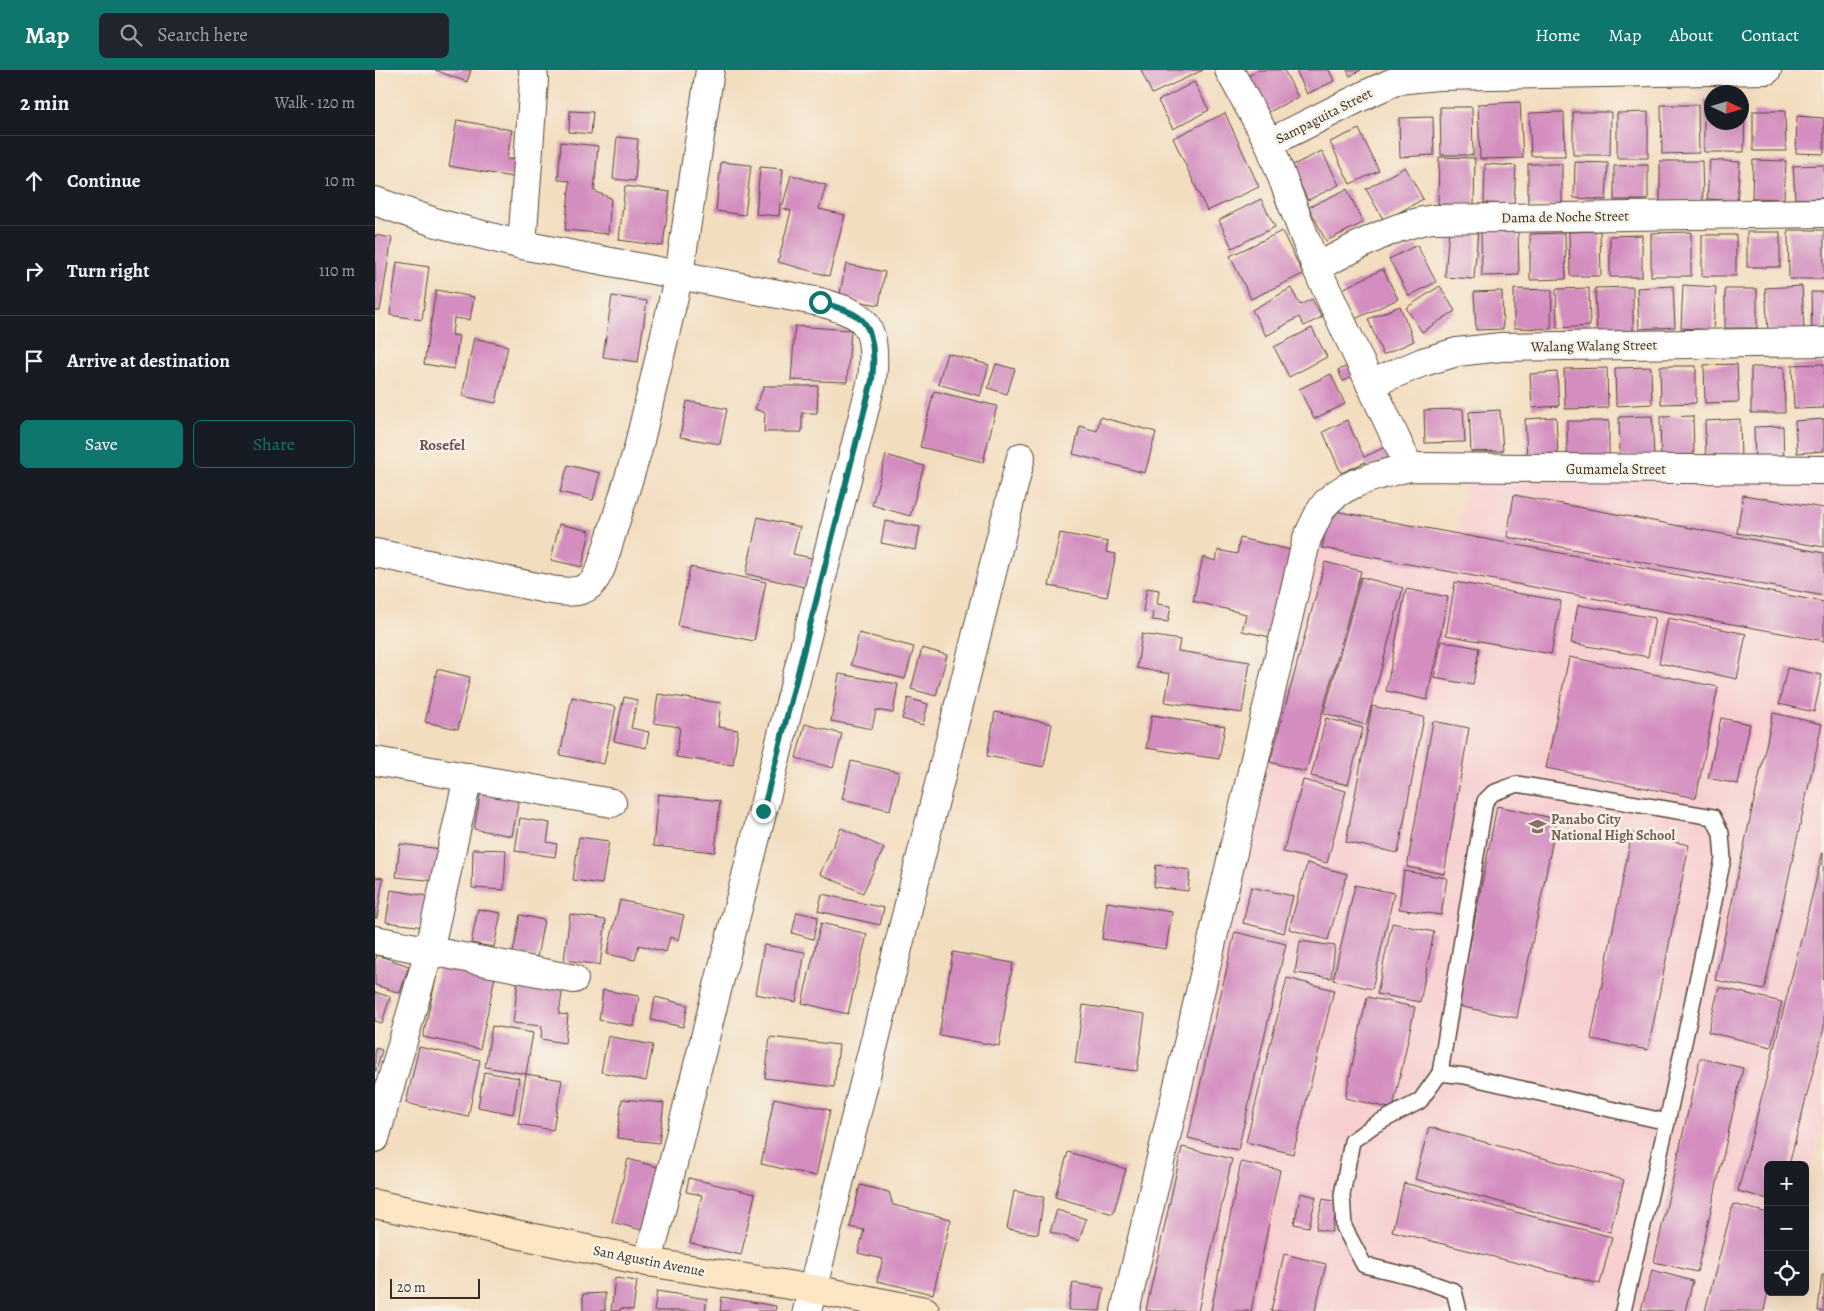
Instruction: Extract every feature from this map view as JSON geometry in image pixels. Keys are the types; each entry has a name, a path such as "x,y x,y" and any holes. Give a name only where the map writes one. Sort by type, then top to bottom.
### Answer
{"street":[{"path":"522,245 534,80 533,70"},
{"path":"375,553 564,592 579,591 591,585 601,568 638,449 679,275 710,70"},
{"path":"1229,70 1269,143 1316,267 1409,467"},
{"name":"Sampaguita Street","path":"1269,143 1398,80 1437,76 1767,70"},
{"path":"375,201 437,223 522,245 820,302 842,308 863,321 871,338 875,356 872,380 648,1262"},
{"name":"Dama de Noche Street","path":"1316,267 1397,228 1418,221 1433,219 1824,213"},
{"name":"Walang Walang Street","path":"1370,384 1423,362 1457,352 1501,347 1824,342"},
{"path":"810,1300 1021,457"},
{"name":"Gumamela Street","path":"1125,1311 1307,538 1322,508 1339,492 1367,478 1409,467 1824,470"},
{"path":"375,761 612,803"},
{"path":"375,1138 429,951 468,777"},
{"path":"375,940 574,979"},
{"name":"San Agustin Avenue","path":"375,1204 648,1262 810,1300 925,1311"}],"lane":[{"path":"1459,1311 1454,1291 1414,1277 1364,1265 1343,1227 1342,1194 1351,1141 1373,1125 1420,1101 1440,1073 1485,801 1493,793 1517,784 1713,817 1721,832 1723,859 1667,1122 1623,1311"},
{"path":"1440,1073 1465,1076 1667,1122"}],"shaded area":[{"name":"Panabo City National High School","path":"1467,477 1824,478 1824,1121 1809,1172 1809,1161 1764,1161 1764,1296 1773,1296 1768,1311 1133,1311 1327,509 1457,532"}],"building":[{"path":"435,70 471,70 467,82"},
{"path":"1141,70 1203,70 1152,94"},
{"path":"1258,70 1284,70 1298,97 1267,113 1248,76"},
{"path":"1296,70 1329,70 1334,81 1307,94"},
{"path":"1347,70 1361,70 1350,76"},
{"path":"1194,82 1209,110 1173,129 1158,101"},
{"path":"1520,102 1523,158 1480,159 1478,104"},
{"path":"1661,105 1698,105 1699,153 1662,154"},
{"path":"1440,107 1472,107 1473,155 1441,155"},
{"path":"570,111 593,112 591,134 569,132"},
{"path":"1753,111 1785,111 1786,151 1753,151"},
{"path":"1564,112 1565,156 1531,156 1529,113"},
{"path":"1573,112 1611,112 1610,155 1573,155"},
{"path":"1648,112 1648,158 1617,158 1617,113"},
{"path":"1225,113 1259,187 1207,211 1173,138"},
{"path":"1797,116 1824,118 1824,154 1796,153"},
{"path":"1433,117 1434,155 1400,157 1399,118"},
{"path":"457,120 512,130 507,159 521,160 518,178 449,166"},
{"path":"1359,129 1379,171 1350,184 1330,142"},
{"path":"1704,130 1744,130 1744,152 1704,152"},
{"path":"617,137 638,139 635,181 613,179"},
{"path":"561,142 598,146 594,191 611,198 608,234 565,230 570,181 558,180"},
{"path":"1322,151 1339,185 1308,200 1291,166"},
{"path":"1439,157 1475,158 1474,205 1438,204"},
{"path":"1710,160 1740,162 1737,201 1707,199"},
{"path":"1753,160 1786,161 1784,199 1752,198"},
{"path":"1660,161 1702,161 1703,201 1660,202"},
{"path":"721,162 751,165 745,215 716,211"},
{"path":"1575,162 1608,163 1606,200 1574,198"},
{"path":"1485,164 1516,166 1514,204 1484,203"},
{"path":"1528,164 1562,164 1562,206 1528,206"},
{"path":"1648,165 1648,200 1614,200 1614,166"},
{"path":"1824,165 1824,198 1795,199 1793,166"},
{"path":"760,167 783,169 779,216 756,214"},
{"path":"1405,167 1423,199 1384,221 1366,189"},
{"path":"791,175 826,185 819,209 845,215 829,276 778,262 791,211 782,208"},
{"path":"625,186 670,192 663,246 619,240"},
{"path":"1347,189 1363,223 1326,241 1309,207"},
{"path":"1261,199 1275,227 1232,248 1219,220"},
{"path":"1449,228 1478,230 1474,279 1445,277"},
{"path":"1481,230 1518,230 1519,275 1482,276"},
{"path":"1788,230 1824,230 1824,279 1789,279"},
{"path":"1282,231 1303,274 1251,299 1230,256"},
{"path":"1600,231 1601,276 1570,276 1569,232"},
{"path":"1691,232 1691,276 1651,276 1651,233"},
{"path":"1747,232 1780,232 1780,267 1747,267"},
{"path":"1565,233 1566,279 1530,280 1530,234"},
{"path":"375,235 392,238 380,311 375,310"},
{"path":"1642,235 1642,277 1610,277 1610,236"},
{"path":"1702,235 1736,235 1736,276 1702,276"},
{"path":"1417,245 1436,282 1409,296 1389,259"},
{"path":"397,262 429,267 422,320 390,315"},
{"path":"846,264 885,272 879,305 839,298"},
{"path":"1383,269 1398,299 1355,319 1342,289"},
{"path":"1683,285 1716,287 1713,330 1681,328"},
{"path":"1440,286 1455,311 1422,332 1406,308"},
{"path":"1673,286 1675,327 1639,329 1637,288"},
{"path":"1802,286 1804,329 1768,331 1765,288"},
{"path":"1633,287 1633,331 1597,332 1595,288"},
{"path":"1291,288 1300,305 1312,299 1322,317 1304,326 1299,317 1266,336 1252,310"},
{"path":"1589,288 1590,326 1557,328 1556,289"},
{"path":"1514,289 1552,290 1551,329 1514,328"},
{"path":"1725,289 1757,289 1757,328 1725,328"},
{"path":"436,290 474,297 470,320 454,318 452,335 459,336 454,369 424,364"},
{"path":"1502,291 1503,329 1476,330 1474,292"},
{"path":"1811,292 1824,292 1824,331 1812,332"},
{"path":"612,296 647,301 638,362 603,357"},
{"path":"1400,306 1414,341 1383,355 1368,319"},
{"path":"795,326 851,330 847,382 791,380"},
{"path":"1312,328 1327,357 1289,377 1274,347"},
{"path":"474,338 508,346 496,403 462,396"},
{"path":"947,353 989,365 980,396 938,384"},
{"path":"996,364 1015,369 1007,394 988,388"},
{"path":"1737,364 1739,402 1705,403 1704,365"},
{"path":"1824,364 1824,408 1794,409 1792,365"},
{"path":"1351,365 1355,376 1343,381 1338,370"},
{"path":"1660,366 1696,366 1696,403 1661,404"},
{"path":"1651,367 1652,404 1616,406 1615,368"},
{"path":"1751,367 1784,367 1785,413 1751,413"},
{"path":"1607,368 1608,408 1565,409 1564,369"},
{"path":"1557,372 1559,406 1532,408 1530,374"},
{"path":"1331,374 1345,404 1314,419 1299,389"},
{"path":"764,386 818,386 817,413 802,413 802,432 764,432 765,413 755,409"},
{"path":"934,391 997,406 983,462 920,447"},
{"path":"687,401 727,409 720,444 680,437"},
{"path":"1463,409 1465,442 1425,443 1424,410"},
{"path":"1500,410 1503,451 1471,452 1469,412"},
{"path":"1652,416 1654,455 1620,456 1619,417"},
{"path":"1693,416 1694,459 1661,460 1660,417"},
{"path":"1100,417 1156,432 1145,473 1073,454 1080,426 1097,431"},
{"path":"1556,417 1558,455 1527,457 1525,419"},
{"path":"1740,419 1741,463 1706,465 1705,421"},
{"path":"1824,419 1824,451 1797,453 1795,421"},
{"path":"1347,420 1364,457 1385,447 1390,458 1368,468 1365,462 1341,473 1323,432"},
{"path":"1567,421 1609,421 1609,462 1567,463"},
{"path":"1783,426 1784,463 1755,464 1754,427"},
{"path":"886,455 924,466 910,516 872,505"},
{"path":"568,465 600,473 593,500 560,492"},
{"path":"1514,495 1824,553 1824,596 1507,537"},
{"path":"1743,495 1824,508 1824,547 1737,533"},
{"path":"1329,510 1824,602 1824,641 1322,548"},
{"path":"758,517 800,527 793,554 816,559 809,588 746,574"},
{"path":"885,521 920,527 916,550 881,543"},
{"path":"559,524 590,531 582,567 551,560"},
{"path":"1060,533 1108,542 1106,552 1116,554 1107,597 1049,586"},
{"path":"1240,538 1290,550 1270,637 1242,631 1246,614 1193,601 1203,557 1216,561 1218,550 1237,554"},
{"path":"1325,562 1361,571 1306,772 1270,762"},
{"path":"690,567 766,582 754,641 678,626"},
{"path":"1361,577 1403,588 1366,725 1324,713"},
{"path":"1455,582 1561,601 1551,654 1446,635"},
{"path":"1147,588 1159,590 1157,604 1171,606 1168,622 1152,620 1153,612 1143,611"},
{"path":"1406,589 1448,597 1427,700 1386,691"},
{"path":"1578,605 1655,618 1648,657 1571,643"},
{"path":"1668,618 1746,634 1737,679 1659,663"},
{"path":"859,633 914,647 905,679 851,665"},
{"path":"1142,634 1180,640 1178,651 1250,662 1242,713 1165,702 1170,674 1137,668"},
{"path":"1441,641 1479,648 1473,685 1434,678"},
{"path":"922,648 947,655 936,696 911,689"},
{"path":"1569,657 1718,687 1696,798 1546,768"},
{"path":"1787,668 1822,675 1814,712 1779,704"},
{"path":"437,669 470,677 458,729 425,722"},
{"path":"839,674 898,684 893,713 876,710 872,729 831,721"},
{"path":"658,694 721,703 718,727 738,730 733,765 676,757 680,727 654,723"},
{"path":"572,697 616,707 604,764 560,755"},
{"path":"624,697 637,700 631,728 649,732 646,748 614,741"},
{"path":"908,698 928,704 923,725 902,719"},
{"path":"1372,706 1424,717 1398,853 1346,842"},
{"path":"995,712 1052,724 1044,767 987,756"},
{"path":"1773,713 1822,724 1764,990 1715,980"},
{"path":"1152,715 1225,726 1219,759 1146,748"},
{"path":"1326,718 1363,728 1348,785 1311,776"},
{"path":"1721,718 1750,724 1738,784 1708,778"},
{"path":"1433,721 1469,728 1444,874 1407,867"},
{"path":"805,724 842,734 833,768 796,758"},
{"path":"851,761 899,772 890,810 842,799"},
{"path":"1303,780 1346,791 1327,863 1283,852"},
{"path":"481,791 519,799 512,836 474,829"},
{"path":"658,794 720,801 715,852 653,846"},
{"path":"1497,806 1557,819 1517,1018 1458,1006"},
{"path":"520,818 550,823 547,842 557,844 555,857 515,851"},
{"path":"841,828 884,848 863,893 820,874"},
{"path":"1632,833 1689,845 1648,1050 1591,1039"},
{"path":"579,837 609,841 602,884 573,880"},
{"path":"400,844 441,849 437,881 396,877"},
{"path":"473,849 506,850 504,890 472,888"},
{"path":"1823,852 1824,1028 1790,1161 1764,1161 1764,1198 1738,1191"},
{"path":"1307,863 1347,874 1328,940 1289,929"},
{"path":"1156,865 1190,870 1188,891 1154,887"},
{"path":"1404,871 1447,878 1441,915 1399,909"},
{"path":"375,877 383,878 377,918 375,918"},
{"path":"1355,885 1394,893 1372,989 1333,980"},
{"path":"1251,887 1293,896 1284,933 1243,923"},
{"path":"391,890 428,896 424,927 386,922"},
{"path":"822,894 884,908 880,925 818,911"},
{"path":"620,900 684,915 678,940 670,937 666,952 639,945 635,960 607,954"},
{"path":"1107,902 1172,912 1166,949 1102,939"},
{"path":"478,909 501,913 494,947 471,943"},
{"path":"797,912 818,917 813,939 792,933"},
{"path":"570,914 606,920 600,965 564,960"},
{"path":"520,915 544,920 537,957 513,953"},
{"path":"821,923 867,934 848,1014 802,1003"},
{"path":"1392,923 1434,932 1420,1002 1377,994"},
{"path":"1235,932 1286,944 1238,1150 1188,1138"},
{"path":"1300,941 1335,946 1331,978 1295,973"},
{"path":"764,945 805,952 796,1002 755,994"},
{"path":"953,952 1013,963 999,1046 939,1035"},
{"path":"377,955 409,966 400,993 375,985 375,961"},
{"path":"440,960 496,972 480,1049 423,1037"},
{"path":"1287,978 1334,990 1293,1154 1246,1142"},
{"path":"518,981 563,987 559,1014 568,1015 565,1043 541,1039 542,1026 513,1023"},
{"path":"1719,987 1782,1002 1771,1047 1708,1032"},
{"path":"603,990 639,996 634,1026 599,1020"},
{"path":"375,992 390,997 382,1023 375,1021"},
{"path":"655,997 688,1005 683,1027 651,1020"},
{"path":"1367,997 1415,1007 1393,1109 1345,1098"},
{"path":"1083,1005 1145,1014 1137,1071 1075,1063"},
{"path":"492,1026 533,1033 526,1074 485,1067"},
{"path":"608,1036 653,1045 646,1081 601,1072"},
{"path":"770,1037 839,1045 834,1087 765,1078"},
{"path":"419,1047 480,1060 468,1117 406,1103"},
{"path":"375,1048 382,1050 376,1071 375,1071"},
{"path":"1700,1058 1743,1068 1697,1272 1654,1262"},
{"path":"484,1072 519,1078 513,1114 478,1107"},
{"path":"526,1074 562,1080 553,1130 518,1124"},
{"path":"774,1098 830,1110 816,1176 761,1164"},
{"path":"622,1099 664,1103 659,1143 617,1138"},
{"path":"1429,1127 1624,1180 1610,1232 1415,1179"},
{"path":"1182,1147 1232,1159 1198,1311 1146,1310"},
{"path":"1068,1152 1126,1169 1113,1214 1055,1197"},
{"path":"628,1159 665,1169 649,1232 612,1222"},
{"path":"1241,1162 1280,1170 1251,1311 1211,1311"},
{"path":"689,1178 755,1194 741,1255 690,1243 702,1195 686,1192"},
{"path":"1404,1183 1612,1237 1600,1284 1392,1231"},
{"path":"860,1185 889,1192 893,1205 951,1219 933,1294 877,1281 883,1259 858,1253 864,1230 850,1227"},
{"path":"1014,1191 1044,1197 1038,1234 1007,1229"},
{"path":"1301,1193 1316,1197 1309,1227 1294,1224"},
{"path":"1323,1199 1338,1202 1332,1232 1316,1229"},
{"path":"1733,1204 1764,1212 1764,1296 1767,1296 1764,1311 1705,1311"},
{"path":"1057,1210 1086,1219 1079,1241 1050,1232"},
{"path":"1284,1254 1326,1264 1315,1311 1271,1311"},
{"path":"1652,1270 1693,1281 1685,1311 1641,1310"},
{"path":"1822,1275 1824,1275 1824,1311 1818,1311"},
{"path":"615,1278 637,1281 633,1310 621,1308 620,1311 611,1311"},
{"path":"1073,1283 1104,1288 1100,1311 1068,1310"},
{"path":"657,1291 707,1299 705,1311 654,1311"},
{"path":"605,1293 605,1311 583,1311 583,1294"},
{"path":"722,1297 776,1306 775,1311 720,1311"}],"place":[{"name":"Panabo City National High School","path":"1537,827"}],"district":[{"name":"Rosefel","path":"442,445"}],"route":[{"path":"763,811 872,380 875,356 871,338 863,321 842,308 820,302"}]}
